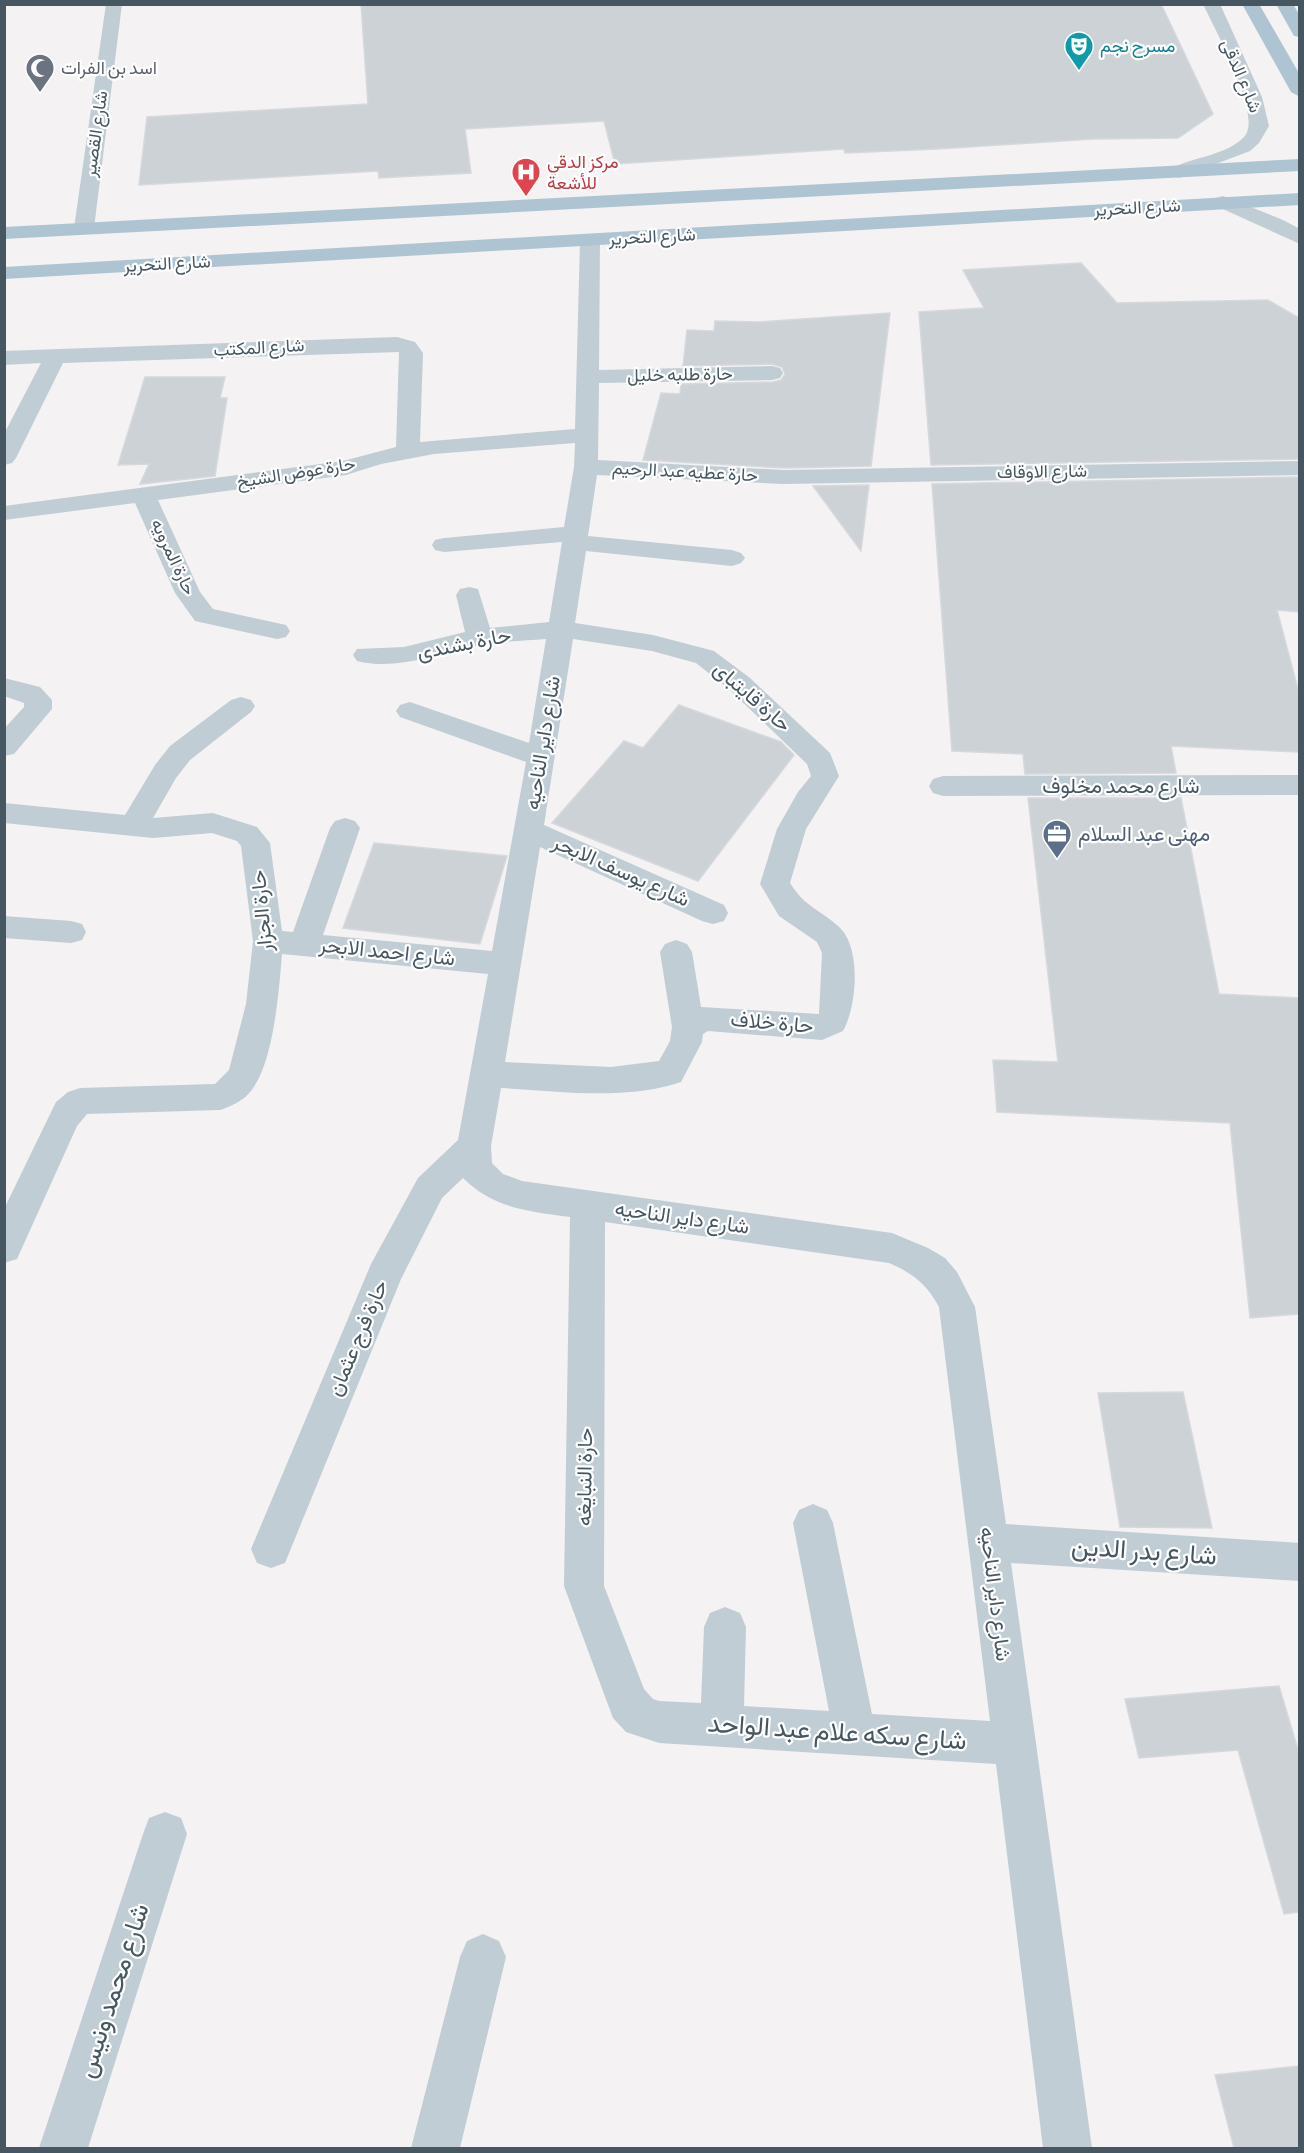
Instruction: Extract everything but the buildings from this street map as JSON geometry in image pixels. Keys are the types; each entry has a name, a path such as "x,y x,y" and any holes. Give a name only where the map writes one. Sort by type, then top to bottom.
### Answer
{"main road":[{"path":"1250,4 1299,92"},
{"path":"1284,4 1299,32"},
{"name":"شارع التحرير","path":"4,233 1299,165"},
{"name":"شارع التحرير","path":"4,273 1299,199"}],"street":[{"name":"شارع القصير","path":"84,228 114,4"},
{"name":"شارع الدقى","path":"1179,172 1203,160 1240,148 1252,140 1258,130 1260,120 1211,4"},
{"path":"1223,202 1276,224 1299,238"},
{"name":"شارع داير الناحيه","path":"590,241 587,451 576,538 541,757 474,1146 474,1168 491,1184 520,1195 892,1248 930,1265 947,1285 957,1307 1068,2148"},
{"name":"شارع المكتب","path":"4,358 398,344 407,347 412,354 408,452"},
{"path":"4,458 55,357"},
{"name":"حارة طلبه خليل","path":"588,377 772,373"},
{"name":"حارة عوض الشيخ","path":"4,513 345,468 379,456 408,452 587,451"},
{"name":"حارة عطيه عبد الرحيم","path":"587,451 784,477"},
{"name":"شارع الاوقاف","path":"784,477 1299,468"},
{"name":"حارة المرويه","path":"144,495 188,593 204,615 277,631"},
{"path":"444,545 576,538 732,558"},
{"path":"469,595 479,637"},
{"name":"حارة بشندى","path":"366,655 404,655 479,637 561,629"},
{"name":"حارة قايتباى","path":"561,629 653,643 705,657 740,684 820,760 825,776 821,785 809,798"},
{"path":"4,747 38,709 38,700 17,690"},
{"path":"134,825 165,772 180,753 241,706"},
{"path":"410,711 541,757"},
{"name":"شارع محمد مخلوف","path":"943,786 1299,785"},
{"name":"حارة خلاف","path":"688,1027 704,1018 822,1029 832,1022 837,1009 838,953 829,934 790,908 775,884 784,842 809,798"},
{"name":"حارة الجزار","path":"4,813 173,827 213,823 247,834 255,843 268,941 262,1004 245,1074 232,1091 220,1097 80,1101 65,1116 4,1248"},
{"path":"304,944 345,828"},
{"name":"شارع يوسف الابحر","path":"529,830 713,913"},
{"path":"4,927 71,932"},
{"name":"شارع احمد الابحر","path":"268,941 505,964"},
{"path":"486,1074 611,1080 669,1073 686,1042 688,1027 676,952"},
{"name":"حارة فرج عثمان","path":"271,1549 384,1275 430,1188 474,1146"},
{"name":"حارة النبايغه","path":"588,1204 584,1586 628,1703 641,1717 659,1722"},
{"path":"813,1523 855,1735"},
{"name":"شارع بدر الدين","path":"988,1542 1299,1562"},
{"path":"722,1727 725,1627"},
{"name":"شارع سكه علام عبد الواحد","path":"659,1722 1014,1744"},
{"name":"شارع محمد ونيس","path":"63,2148 165,1834"},
{"path":"435,2148 483,1957"}],"place":[{"name":"مسرح نجم","path":"1079,72"},
{"name":"اسد بن الفرات","path":"40,94"},
{"name":"مركز الدقي للأشعة","path":"526,198"},
{"name":"مهنى عبد السلام","path":"1057,860"}]}
